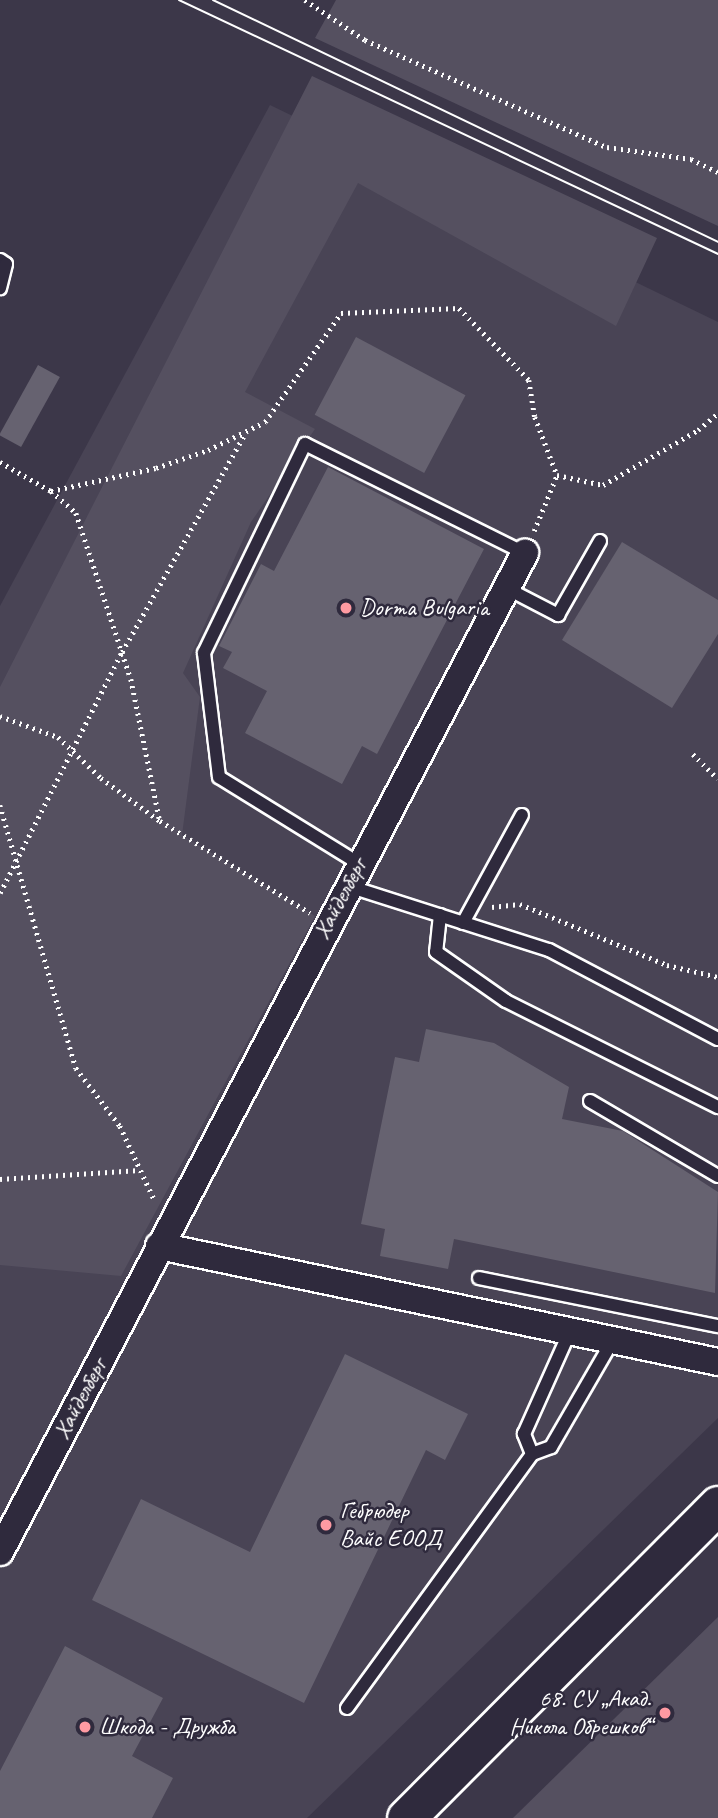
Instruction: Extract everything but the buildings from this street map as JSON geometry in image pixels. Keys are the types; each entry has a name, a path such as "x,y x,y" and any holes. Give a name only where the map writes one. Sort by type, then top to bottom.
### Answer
{"main road":[{"path":"406,1818 718,1506"}],"street":[{"name":"Хайделберг","path":"0,1552 353,874 525,553"},
{"path":"159,1246 718,1362"}],"lane":[{"path":"0,260 6,264 0,288"},
{"path":"525,553 305,444 204,653 219,777 353,874 440,915 549,950 718,1039"},
{"path":"506,588 558,615 600,541"},
{"path":"463,923 522,816"},
{"path":"440,915 436,952 506,1001 718,1107"},
{"path":"590,1101 718,1176"},
{"path":"479,1278 718,1326"},
{"path":"533,1454 524,1434 570,1331"},
{"path":"347,1708 533,1454 551,1447 613,1340"}],"path":[{"path":"305,0 365,40 607,148 691,159 718,172"},
{"path":"51,491 156,468 265,422 341,313 459,308 529,380 535,417 557,475 525,553"},
{"path":"557,475 603,485 698,430 718,413"},
{"path":"0,893 122,652 246,432"},
{"path":"0,462 51,491 75,513 122,652 160,821"},
{"path":"0,716 58,737 101,778 160,821 327,924"},
{"path":"692,754 718,779"},
{"path":"0,805 76,1068 120,1126 155,1196 159,1246"},
{"path":"471,910 520,904 667,965 718,977"},
{"path":"0,1179 140,1170"}],"shaded area":[{"path":"336,0 718,0 718,226 315,38"},
{"path":"312,76 657,238 616,326 358,183 245,392 315,429 251,522 183,673 200,697 182,835 315,916 121,1276 0,1265 0,687"},
{"path":"270,105 718,322 718,1418 307,1818 0,1818 0,606"},
{"name":"68. СУ „Акад. Никола Обрешков“","path":"718,1617 718,1818 513,1818"}],"tram line":[{"path":"179,0 718,254"},
{"path":"213,0 718,242"}],"place":[{"name":"Dorma Bulgaria","path":"346,608"},
{"name":"Гебрюдер Вайс ЕООД","path":"326,1525"},
{"name":"68. СУ „Акад. Никола Обрешков“","path":"665,1713"},
{"name":"Шкода - Дружба","path":"85,1727"}]}
